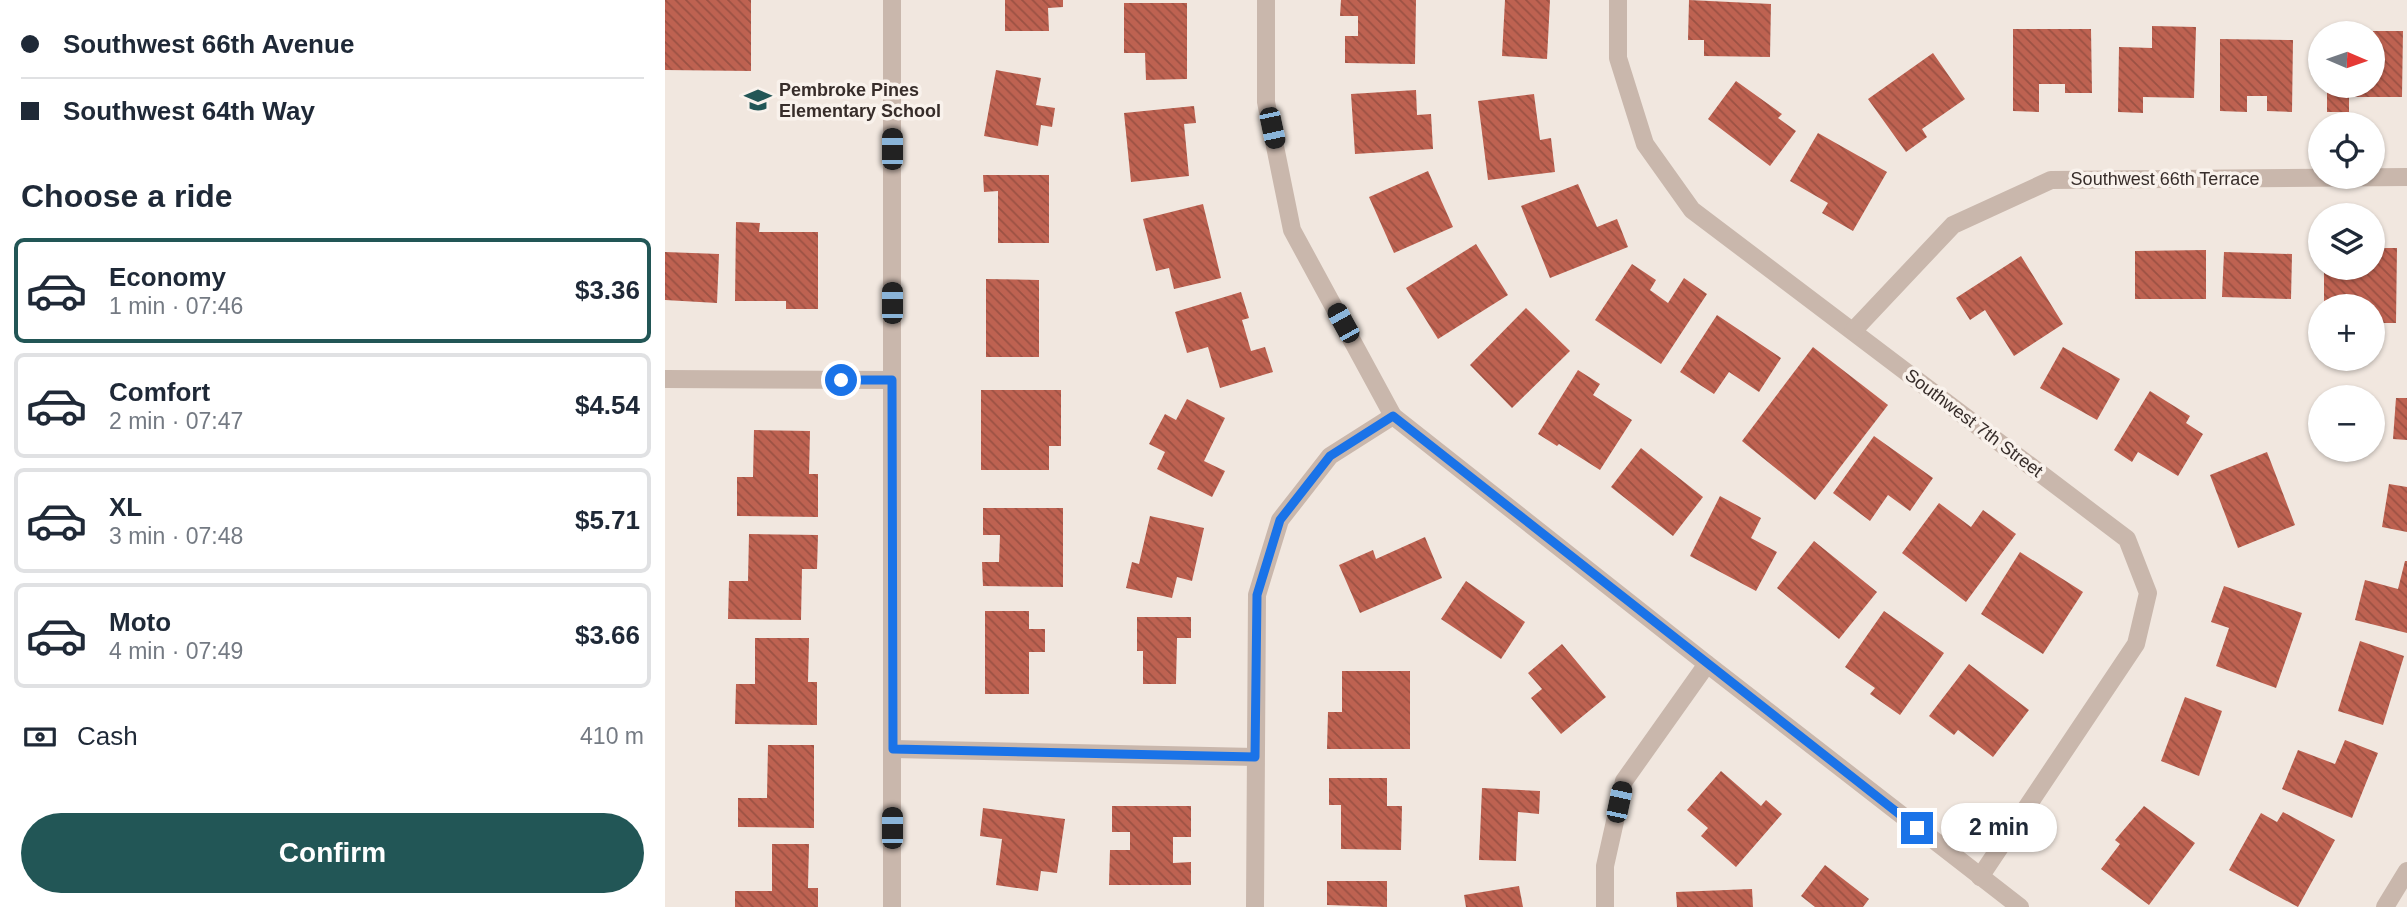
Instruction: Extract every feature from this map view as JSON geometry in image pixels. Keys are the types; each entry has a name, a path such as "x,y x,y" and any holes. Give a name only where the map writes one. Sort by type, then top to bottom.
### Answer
{"street":[{"path":"892,0 892,907"},
{"path":"1266,0 1266,102 1292,230 1393,416 2020,907"},
{"name":"Southwest 7th Street","path":"1618,0 1618,58 1645,144 1692,210 2127,539 2148,593 2136,644 1980,877"},
{"name":"Southwest 66th Terrace","path":"1853,331 1953,225 2051,180 2407,177"},
{"path":"665,379 892,380"},
{"path":"1255,907 1257,595 1280,520 1330,456 1393,416"},
{"path":"1605,907 1605,866 1624,780 1707,664"},
{"path":"893,749 1255,757"},
{"path":"2385,907 2407,871"}],"building":[{"name":"Pembroke Pines Elementary School","path":"665,0 751,0 751,71 665,70"},
{"path":"1005,0 1063,0 1063,7 1048,8 1049,31 1005,31"},
{"path":"1341,0 1416,0 1415,64 1345,63 1345,36 1358,36 1358,16 1340,16"},
{"path":"1505,0 1550,0 1547,59 1502,56"},
{"path":"1689,0 1771,4 1770,57 1704,56 1704,40 1688,40"},
{"path":"1124,3 1187,3 1187,79 1146,80 1145,53 1124,53"},
{"path":"2152,26 2196,27 2194,98 2143,97 2143,113 2118,112 2119,47 2152,48"},
{"path":"2013,29 2091,29 2092,93 2065,93 2065,84 2039,84 2039,112 2013,111"},
{"path":"2385,31 2403,31 2402,97 2385,97"},
{"path":"2220,39 2293,40 2292,112 2267,111 2267,96 2247,96 2247,112 2220,111"},
{"path":"1933,53 1965,99 1922,129 1927,137 1906,152 1868,99"},
{"path":"996,70 1041,78 1036,105 1055,108 1052,127 1041,125 1038,146 984,136"},
{"path":"1736,81 1782,114 1778,118 1796,131 1770,166 1708,119"},
{"path":"1416,90 1417,115 1431,114 1433,149 1355,154 1351,94"},
{"path":"1534,94 1540,140 1551,138 1555,172 1488,180 1478,101"},
{"path":"2327,98 2349,98 2349,112 2327,112"},
{"path":"1194,106 1196,123 1184,124 1189,176 1131,182 1124,113"},
{"path":"1818,133 1887,172 1853,231 1822,213 1828,203 1790,181"},
{"path":"1428,171 1453,227 1394,253 1369,197"},
{"path":"983,175 1049,175 1049,243 998,243 998,191 984,192"},
{"path":"1578,184 1597,227 1617,219 1628,247 1550,278 1521,206"},
{"path":"1203,204 1221,278 1174,289 1169,268 1156,271 1143,219"},
{"path":"736,222 760,223 759,232 818,232 818,309 786,309 786,301 735,301"},
{"path":"1476,244 1508,295 1438,339 1406,288"},
{"path":"2385,248 2397,248 2396,323 2385,323 2385,294 2324,294 2324,280 2385,280"},
{"path":"2206,250 2206,299 2135,299 2135,251"},
{"path":"665,252 719,254 717,303 665,300"},
{"path":"2224,252 2292,254 2291,299 2222,297"},
{"path":"2021,256 2063,324 2014,356 1985,310 1970,320 1956,298"},
{"path":"1632,264 1656,280 1650,290 1668,303 1684,278 1707,294 1661,364 1595,320"},
{"path":"986,279 1039,280 1039,357 986,357"},
{"path":"1241,292 1249,318 1242,320 1251,351 1265,347 1273,372 1220,388 1208,347 1187,353 1175,312"},
{"path":"1526,308 1570,351 1512,408 1470,365"},
{"path":"1717,315 1781,358 1759,392 1729,372 1714,394 1680,372"},
{"path":"1813,347 1888,405 1815,500 1742,441"},
{"path":"2063,347 2120,379 2097,420 2040,388"},
{"path":"1578,370 1600,384 1593,395 1632,420 1600,470 1538,434"},
{"path":"981,390 1061,390 1061,446 1049,446 1049,470 981,470"},
{"path":"2150,391 2190,416 2186,423 2203,434 2178,476 2138,452 2132,462 2114,450"},
{"path":"2396,398 2407,398 2407,440 2393,439"},
{"path":"1187,399 1225,418 1204,461 1225,471 1212,497 1157,469 1165,452 1149,444 1165,414 1176,420"},
{"path":"754,430 810,431 809,474 818,474 818,517 737,516 737,477 753,477"},
{"path":"1874,436 1933,478 1910,511 1888,495 1870,521 1833,493"},
{"path":"1641,448 1703,497 1673,536 1611,487"},
{"path":"2267,452 2295,525 2238,548 2210,475"},
{"path":"2389,484 2407,487 2407,532 2382,527"},
{"path":"1720,496 1761,518 1751,538 1777,552 1756,591 1690,556"},
{"path":"1939,503 1971,527 1983,510 2016,534 1966,602 1902,553"},
{"path":"983,508 1063,508 1063,587 983,586 982,562 999,562 1000,535 983,535"},
{"path":"1150,516 1204,528 1192,581 1177,577 1172,598 1126,588 1132,562 1139,564"},
{"path":"749,534 818,535 817,569 802,569 801,620 728,619 729,581 748,581"},
{"path":"1425,537 1442,578 1360,613 1339,565 1373,550 1376,559"},
{"path":"1814,541 1877,592 1839,639 1777,588"},
{"path":"2020,552 2083,592 2043,654 1981,614"},
{"path":"2405,561 2407,633 2355,620 2365,580 2398,589"},
{"path":"1466,581 1525,622 1501,659 1441,619"},
{"path":"2224,586 2302,613 2276,688 2216,666 2229,628 2211,622"},
{"path":"985,611 1029,611 1029,629 1045,629 1045,652 1029,652 1029,694 985,694"},
{"path":"1884,611 1944,653 1900,715 1870,694 1875,688 1845,667"},
{"path":"1137,617 1191,617 1191,638 1177,638 1176,684 1143,684 1143,651 1137,651"},
{"path":"755,638 809,638 808,682 817,682 817,725 735,724 736,684 755,684"},
{"path":"2360,641 2404,656 2383,725 2338,711"},
{"path":"1562,644 1606,697 1561,734 1531,698 1542,689 1528,673"},
{"path":"1969,664 2029,710 1993,757 1958,730 1954,735 1929,716"},
{"path":"1342,671 1410,671 1410,749 1327,749 1328,712 1342,712"},
{"path":"2185,697 2222,711 2199,776 2161,761"},
{"path":"2345,740 2378,753 2352,818 2282,789 2298,750 2335,764"},
{"path":"768,745 814,745 814,828 738,827 738,798 767,798"},
{"path":"1721,771 1761,806 1766,800 1782,814 1736,867 1701,836 1708,828 1687,810"},
{"path":"1329,778 1387,778 1387,806 1402,806 1401,850 1341,849 1341,805 1329,805"},
{"path":"1482,788 1540,791 1539,814 1518,812 1516,861 1479,860"},
{"path":"1112,806 1191,806 1191,837 1173,837 1173,863 1191,862 1191,885 1109,885 1110,850 1130,850 1130,832 1112,832"},
{"path":"2144,806 2195,843 2149,905 2101,869 2120,844 2115,840"},
{"path":"983,808 1065,819 1057,873 1041,871 1038,891 996,885 1002,839 980,836"},
{"path":"2283,812 2335,840 2298,907 2229,870 2261,813 2277,822"},
{"path":"772,844 809,844 808,888 818,888 818,907 735,907 735,891 772,891"},
{"path":"1825,865 1869,899 1863,907 1815,907 1801,896"},
{"path":"1327,881 1387,881 1387,907 1327,905"},
{"path":"1519,886 1523,907 1466,907 1464,895"},
{"path":"1752,889 1753,907 1677,907 1676,892"}],"place":[{"name":"Pembroke Pines Elementary School","path":"758,100"}],"route":[{"path":"841,380 892,380 893,749 1255,757 1257,595 1280,520 1330,456 1393,416 1917,828"}]}
